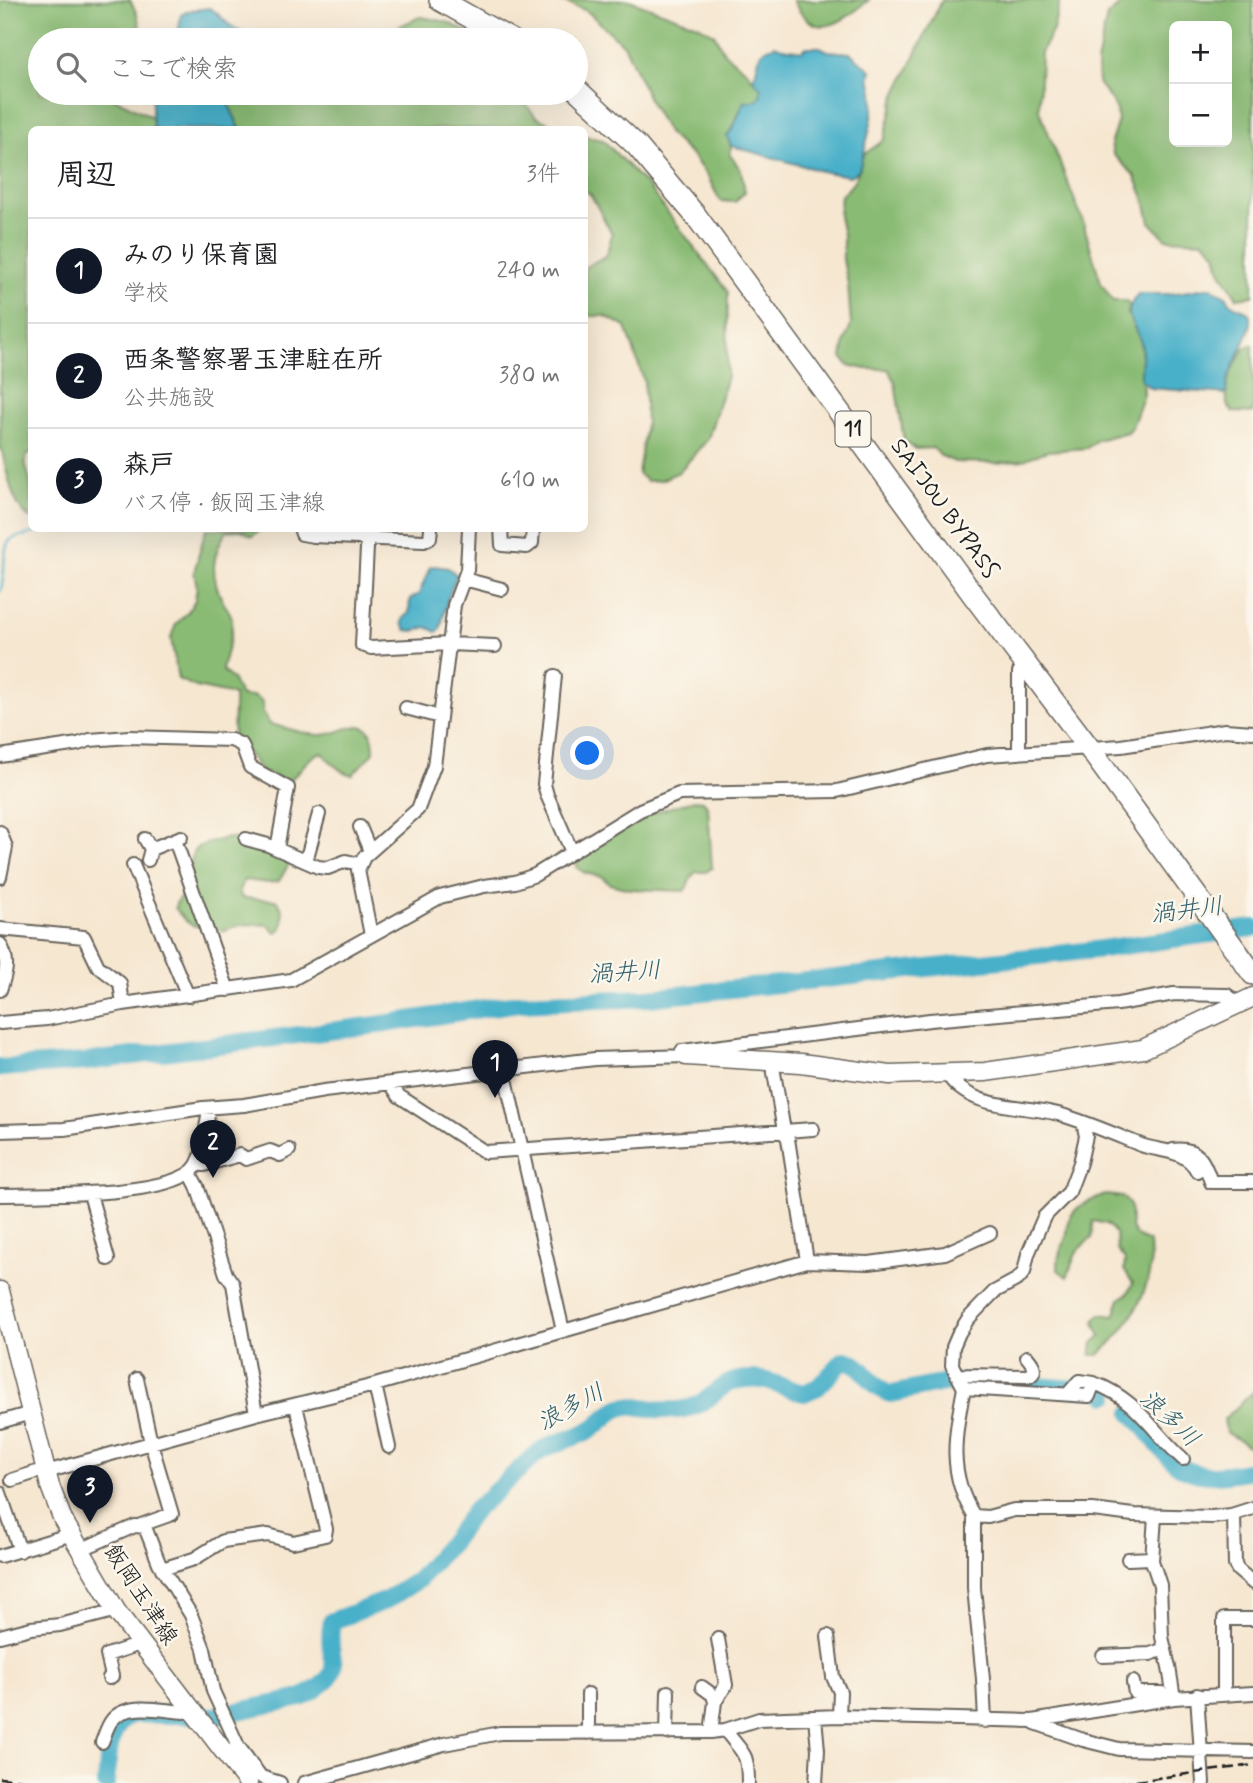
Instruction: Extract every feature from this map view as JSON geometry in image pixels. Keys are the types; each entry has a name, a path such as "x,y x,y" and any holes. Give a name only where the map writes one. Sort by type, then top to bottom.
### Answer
{"highway":[{"path":"440,0 490,28"},
{"name":"SAIJOU BYPASS","path":"588,99 636,145 696,216 1253,974"}],"street":[{"path":"301,532 367,534 424,541 430,538 431,532"},
{"path":"371,934 359,864 415,813 421,804 434,766 454,605 467,570 469,532"},
{"path":"500,532 502,545 527,547 532,543 533,532"},
{"path":"367,534 362,645 371,648 449,644 495,646"},
{"path":"464,579 502,589"},
{"path":"1019,752 1019,672 1028,665"},
{"path":"555,676 544,784 572,852"},
{"path":"406,708 440,717"},
{"path":"0,1023 291,980 440,897 524,879 640,810 679,794 837,791 979,757 1138,744 1225,730 1253,732"},
{"path":"0,755 129,737 231,740 242,745 250,767 288,788 277,849"},
{"path":"306,861 319,814"},
{"path":"360,827 370,852"},
{"path":"0,832 6,847 0,877"},
{"path":"148,850 178,839 228,990"},
{"path":"246,839 318,867 328,868 346,861 359,864"},
{"path":"132,865 188,996"},
{"path":"0,929 84,937 98,966 120,983 123,1004"},
{"path":"0,944 6,954 5,974 0,990"},
{"path":"662,1055 715,1045 930,1020 1118,1004 1174,994 1227,995 1246,1000"},
{"path":"0,1131 64,1129 244,1105 324,1091 595,1059 685,1056 772,1061 890,1075 947,1074 1025,1067 1143,1049 1246,1000"},
{"path":"772,1061 784,1130 788,1139 807,1261"},
{"path":"504,1070 563,1331"},
{"path":"947,1074 958,1087 1004,1106 1063,1115 1139,1144 1169,1150 1190,1150 1204,1161 1211,1182 1253,1182"},
{"path":"391,1084 399,1096 485,1152 813,1129"},
{"path":"210,1108 206,1119 205,1143 194,1168 226,1274 233,1284 256,1414"},
{"path":"985,1721 984,1679 974,1588 974,1516 963,1498 956,1473 955,1438 961,1381 951,1366 951,1358 959,1333 968,1319 994,1292 1018,1279 1024,1272 1028,1254 1044,1217 1069,1192 1080,1163 1086,1136 1083,1123"},
{"path":"0,1195 90,1194 129,1190 180,1179 194,1168 240,1155 246,1159 270,1151 280,1155 289,1150"},
{"path":"1169,1150 1189,1160 1197,1171"},
{"path":"90,1194 108,1259"},
{"path":"12,1480 375,1385 807,1261 869,1263 945,1253 990,1233"},
{"name":"飯岡玉津線","path":"0,1292 3,1316 55,1503 115,1609 193,1714 231,1750 248,1783"},
{"path":"961,1381 1030,1377 1034,1365 1027,1357"},
{"path":"1,1552 76,1542 172,1514 137,1379"},
{"path":"961,1381 1071,1390 1089,1396 1092,1388 1116,1393 1132,1404 1183,1459"},
{"path":"375,1385 389,1447"},
{"path":"162,1569 194,1559 223,1541 268,1535 293,1542 325,1535 326,1529 296,1406"},
{"path":"0,1422 32,1413"},
{"path":"0,1493 20,1551"},
{"path":"974,1516 988,1517 1005,1511 1093,1510 1155,1516 1212,1517 1253,1508"},
{"path":"1234,1514 1236,1565 1253,1583"},
{"path":"1155,1516 1152,1558 1160,1585 1160,1627 1173,1695"},
{"path":"141,1525 145,1527 162,1569 194,1624 231,1750 261,1777 280,1783"},
{"path":"1128,1559 1152,1558"},
{"path":"0,1636 60,1625 115,1609"},
{"path":"1224,1693 1224,1619 1253,1619"},
{"path":"828,1636 833,1677 840,1692 839,1716"},
{"path":"715,1702 726,1685 718,1639"},
{"path":"109,1678 112,1676 107,1655 140,1644"},
{"path":"1103,1656 1150,1654 1165,1649"},
{"path":"1133,1682 1135,1693 1253,1693"},
{"path":"702,1687 713,1695 715,1702 711,1732"},
{"path":"667,1733 668,1692"},
{"path":"588,1694 588,1733"},
{"path":"304,1783 444,1744 500,1733 711,1732 759,1719 839,1716 1032,1721 1173,1695"},
{"path":"1197,1695 1203,1783"},
{"path":"102,1742 112,1720 121,1714 141,1709 193,1714"},
{"path":"815,1717 818,1750 816,1783"},
{"path":"1032,1721 1083,1740 1119,1749 1253,1752"},
{"path":"726,1730 746,1756 748,1783"}],"green space":[{"path":"3,0 130,0 140,28 28,28 28,105 128,105 152,117 154,126 28,126 28,454 25,462 28,474 28,516 14,496 0,444 0,3"},
{"path":"549,0 629,0 698,25 714,34 725,54 747,71 760,85 762,92 758,100 745,102 727,136 731,146 730,155 741,170 745,192 735,202 720,201 709,179 693,157 668,133 650,102 625,46 587,11 567,3"},
{"path":"793,0 869,0 838,22 819,25 810,22 801,14"},
{"path":"942,0 1060,0 1053,30 1041,52 1039,109 1082,219 1101,283 1113,301 1126,301 1129,305 1128,314 1141,341 1143,397 1132,427 1127,432 1097,440 1087,448 1047,451 1023,460 997,463 955,462 941,456 933,448 916,449 904,441 895,382 888,369 865,369 848,365 842,357 851,325 839,216 841,195 853,182 863,155 884,140 895,97"},
{"path":"1126,0 1253,0 1253,296 1237,298 1220,270 1216,253 1204,241 1166,239 1150,222 1135,176 1113,154 1111,142 1118,120 1115,106 1098,83 1097,63 1107,16"},
{"path":"421,17 447,22 459,28 396,28"},
{"path":"229,105 526,105 536,117 555,126 239,126"},
{"path":"588,137 603,140 649,188 728,292 727,376 708,439 679,472 661,480 647,481 638,474 646,423 644,381 626,327 605,316 588,316 588,265 606,256 612,234 588,192"},
{"path":"1253,345 1253,413 1233,412 1227,405 1226,380 1245,347"},
{"path":"205,532 226,532 218,548 214,565 216,583 232,623 222,670 232,679 240,695 254,696 262,702 269,724 318,735 362,726 368,730 373,738 374,752 352,775 339,769 321,752 288,781 262,772 234,736 234,695 196,687 178,679 171,638 176,624 195,600 197,587 194,572"},
{"path":"694,800 703,801 708,807 712,868 706,872 696,872 684,891 629,889 610,884 602,877 585,873 576,867 580,855 652,813"},
{"path":"229,838 270,851 289,864 279,881 269,883 244,880 239,891 242,898 276,900 283,915 280,931 274,932 269,925 262,924 240,925 223,931 193,926 175,908 185,889 196,849"},
{"path":"1105,1195 1123,1197 1130,1205 1131,1228 1136,1235 1149,1242 1151,1257 1139,1304 1110,1344 1099,1355 1091,1355 1093,1343 1101,1336 1094,1321 1100,1314 1114,1316 1120,1299 1128,1293 1133,1283 1124,1270 1125,1260 1117,1250 1116,1234 1107,1224 1093,1221 1092,1238 1078,1251 1067,1277 1058,1270 1058,1260 1071,1215 1084,1204"},
{"path":"1253,1392 1253,1449 1226,1432 1224,1419"}],"water":[{"path":"209,8 235,28 179,28 181,15 188,11"},
{"path":"775,45 801,51 807,47 820,47 828,51 850,53 871,70 871,123 859,170 850,176 825,172 731,146 727,136 742,106 745,102 758,100 760,95 761,89 753,78 760,56 764,50"},
{"path":"152,105 229,105 239,126 154,126"},
{"path":"1212,287 1251,317 1248,334 1230,375 1226,394 1150,388 1141,380 1141,345 1129,312 1133,301 1138,294 1171,294"},
{"path":"430,567 448,568 457,575 440,630 437,632 427,627 414,631 406,630 402,623 409,613 410,599 419,594"}],"waterway":[{"path":"0,592 9,542 36,532"},
{"name":"渦井川","path":"0,1068 85,1062 377,1025 518,1003 649,998 1094,950 1253,928"},
{"name":"浪多川","path":"106,1783 114,1733 119,1725 135,1714 214,1716 301,1698 317,1688 332,1672 332,1621 385,1601 418,1580 474,1511 535,1455 586,1432 618,1409 628,1406 667,1410 692,1407 723,1386 748,1379 769,1382 804,1393 818,1387 844,1360 858,1366 878,1387 891,1394 943,1383 970,1382 1099,1390 1107,1395"},
{"name":"浪多川","path":"1132,1413 1166,1454 1189,1471 1210,1475 1253,1470"}],"railway":[{"path":"1121,1783 1253,1765"},
{"path":"0,1778 55,1783"}],"place":[{"name":"みのり保育園","path":"495,1098"},
{"name":"西条警察署玉津駐在所","path":"213,1178"},
{"name":"森戸","path":"90,1523"}]}
